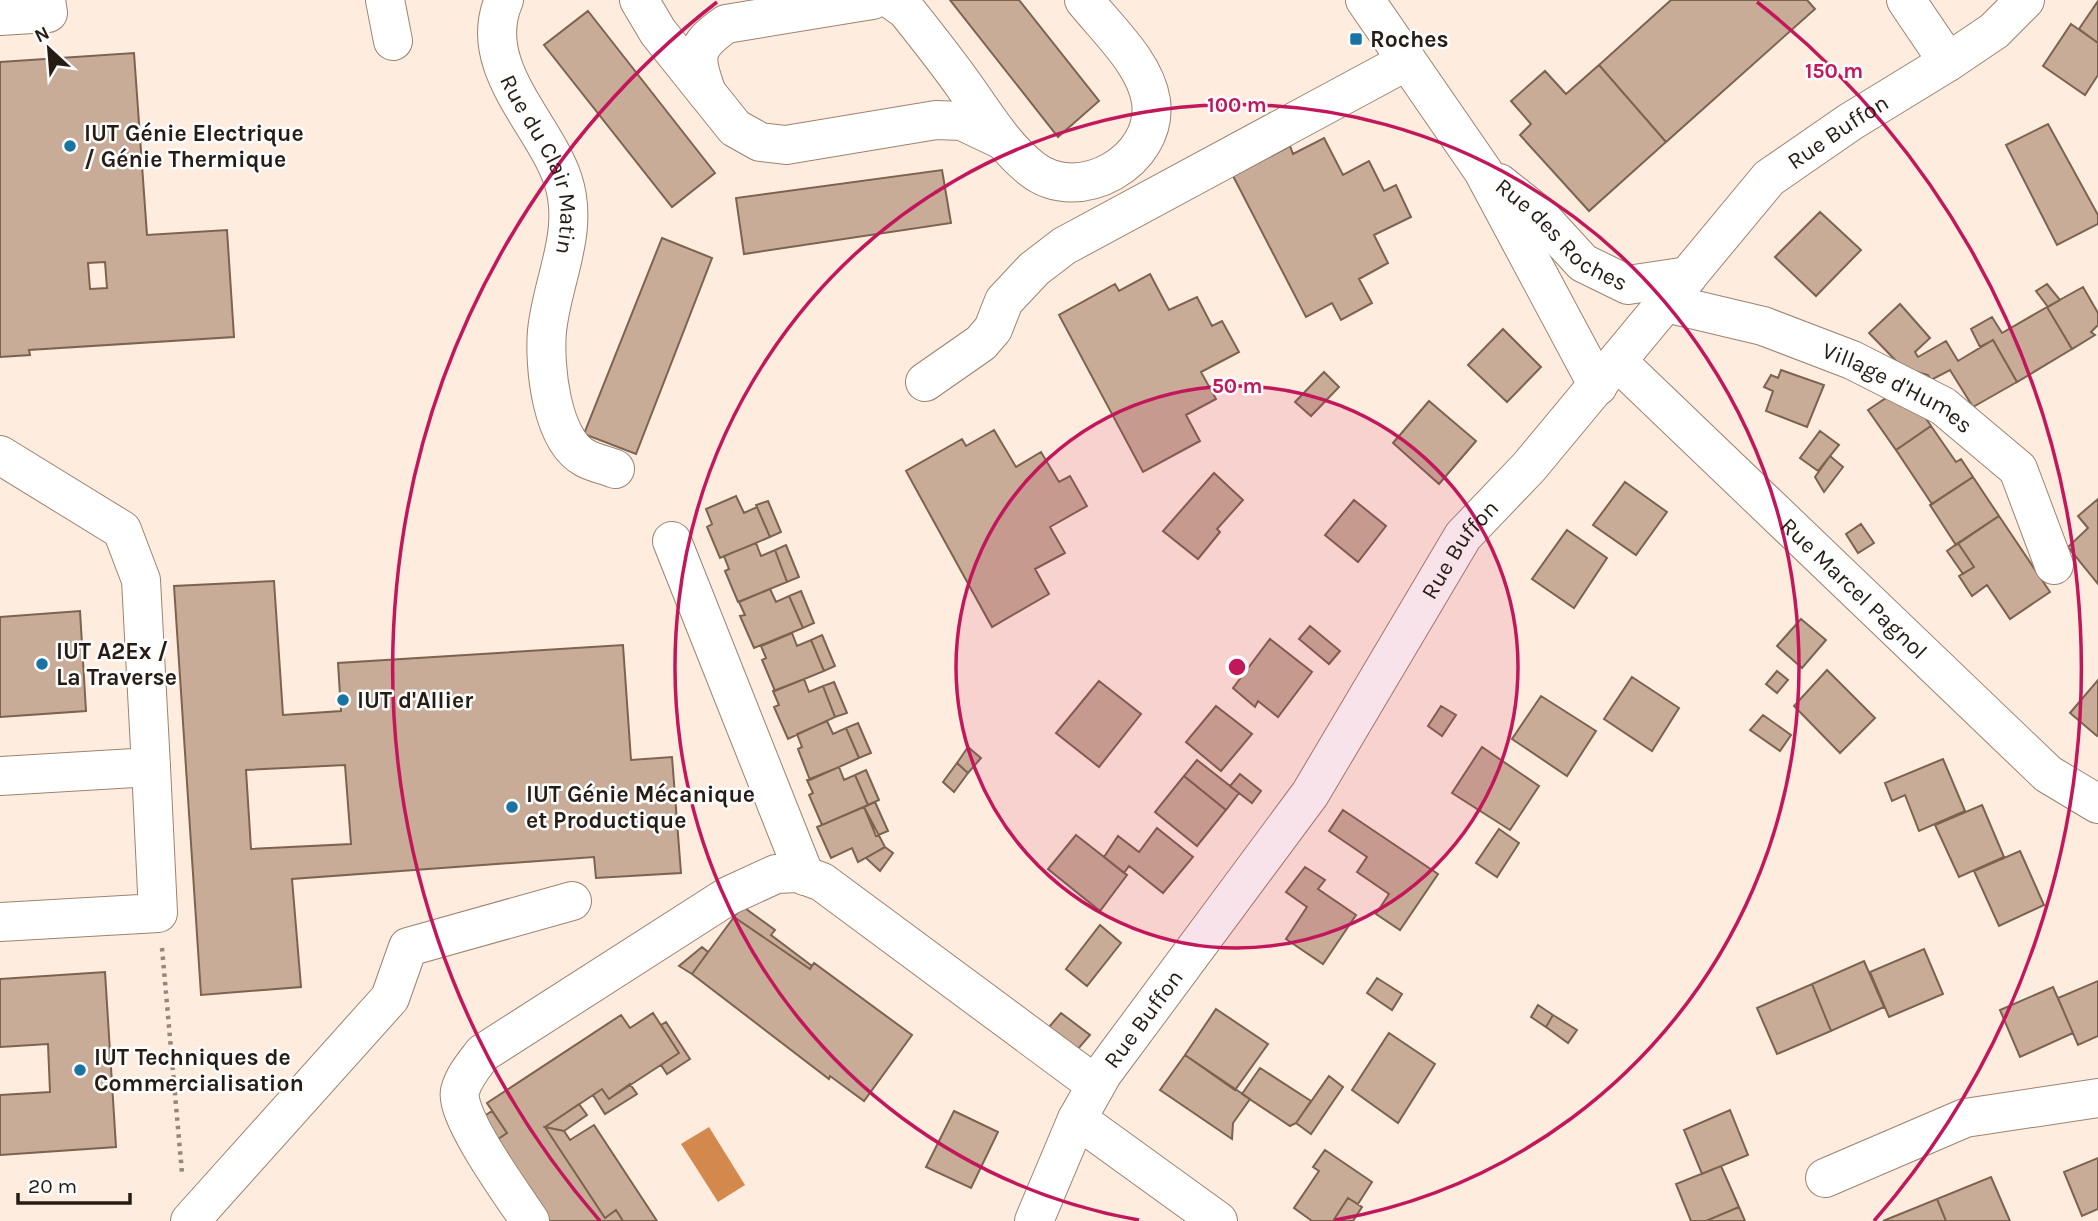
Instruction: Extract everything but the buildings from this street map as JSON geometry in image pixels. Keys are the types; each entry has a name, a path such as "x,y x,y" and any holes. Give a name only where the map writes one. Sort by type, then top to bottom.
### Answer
{"street":[{"path":"0,16 48,13 47,0"},
{"path":"385,0 393,41"},
{"name":"Rue du Clair Matin","path":"504,0 499,20 499,47 505,67 521,108 562,178 569,202 570,226 547,331 554,407 562,431 583,458 615,469"},
{"path":"644,6 682,23 726,24 872,0"},
{"path":"892,0 906,10 1002,140 1033,171 1066,182 1098,179 1127,163 1148,134 1151,103 1143,74 1084,0"},
{"name":"Rue des Roches","path":"1365,0 1483,171 1608,374"},
{"path":"1906,0 1948,62"},
{"name":"Rue Buffon","path":"1034,1221 1077,1119 1096,1085 1310,794 1463,536 1529,467 1769,178 1850,122 1994,31 2025,0"},
{"path":"644,6 658,32 735,128 760,142 786,145 936,120 962,121 1002,140"},
{"path":"707,93 697,64 699,48 707,37 726,24"},
{"path":"925,382 981,343 993,329 1004,301 1034,269 1064,246 1407,61"},
{"name":"Rue des Roches","path":"1483,171 1538,214 1583,263 1629,285 1677,290"},
{"name":"Village d'Humes","path":"1677,290 1853,360 1943,406 2018,469 2054,565"},
{"name":"Rue Marcel Pagnol","path":"1608,374 2048,774 2098,804"},
{"path":"0,455 122,530 141,580 158,912 0,922"},
{"path":"671,541 805,876"},
{"path":"0,776 151,767"},
{"path":"530,1221 464,1117 459,1093 467,1074 483,1053 729,896 776,874 805,876 822,882 1096,1085"},
{"path":"191,1221 390,998 408,947 572,901"},
{"path":"1825,1178 1965,1118 2098,1098"},
{"path":"1077,1119 1218,1221"}],"path":[{"path":"158,912 183,1181"}],"shaded area":[{"path":"709,1127 745,1185 718,1202 681,1144"}],"place":[{"name":"Roches","path":"1356,39"},
{"name":"IUT Génie Electrique / Génie Thermique","path":"70,146"},
{"name":"IUT A2Ex / La Traverse","path":"42,664"},
{"name":"IUT d'Allier","path":"343,700"},
{"name":"IUT Génie Mécanique et Productique","path":"512,807"},
{"name":"IUT Techniques de Commercialisation","path":"80,1070"}]}
